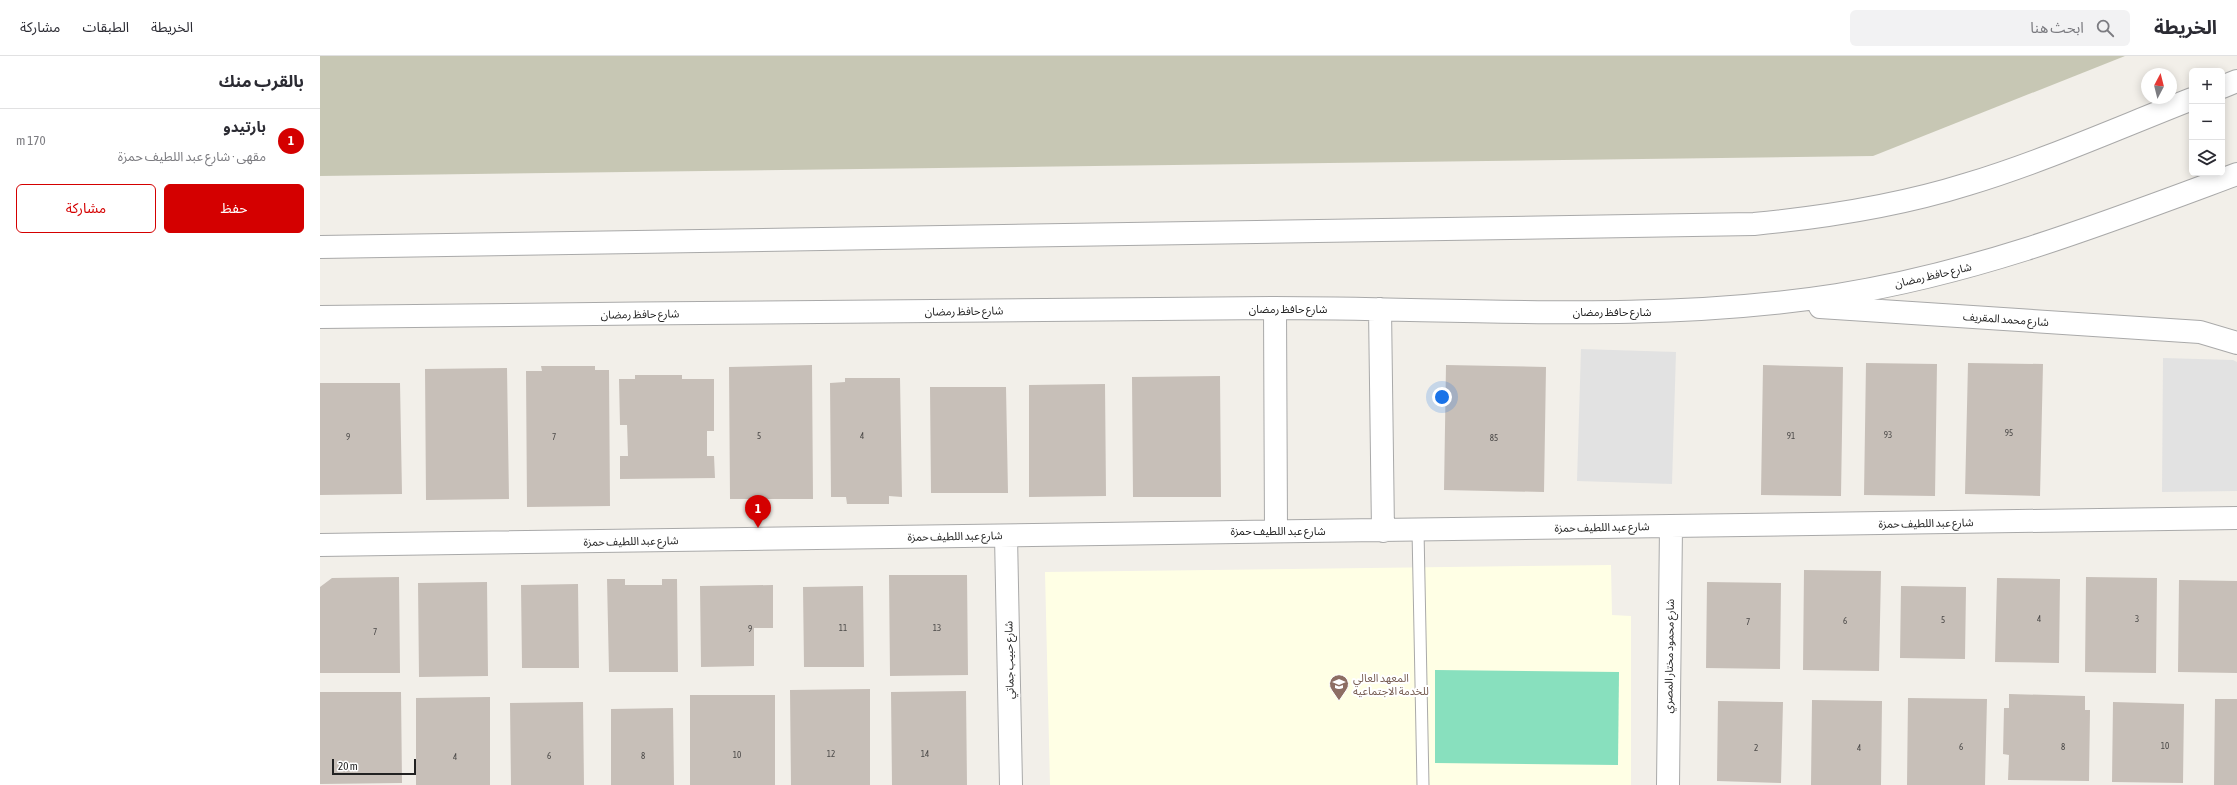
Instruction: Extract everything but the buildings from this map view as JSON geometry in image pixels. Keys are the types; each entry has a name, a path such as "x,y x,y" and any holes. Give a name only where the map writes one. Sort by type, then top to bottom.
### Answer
{"street":[{"path":"2225,86 2237,81"},
{"path":"320,247 1754,224 1808,219 1863,211 1968,184 2189,100"},
{"name":"شارع حافظ رمضان","path":"320,317 1275,308 1641,313 1708,310 1774,304 1841,294 1916,280 1991,261 2064,238 2237,174"},
{"name":"شارع محمد المقريف","path":"1774,304 2200,332 2237,343"},
{"path":"1275,308 1276,531"},
{"path":"1380,309 1383,531"},
{"name":"شارع عبد اللطيف حمزة","path":"320,545 2237,518"},
{"name":"شارع محمود مختار المصري","path":"1668,785 1671,526"},
{"name":"شارع حبيب جماتي","path":"1006,536 1011,785"}],"lane":[{"path":"1418,530 1423,785"}],"shaded area":[{"path":"320,56 2125,56 1873,156 320,176"},
{"path":"1581,349 1676,352 1672,484 1577,481"},
{"path":"2163,358 2233,360 2237,362 2237,491 2162,492"},
{"name":"المعهد العالي للخدمة الاجتماعيه","path":"1611,565 1612,615 1631,616 1631,785 1050,785 1045,572"}],"green space":[{"path":"1435,670 1619,672 1618,765 1435,763"}],"place":[{"name":"بارتيدو","path":"758,528"},
{"name":"المعهد العالي للخدمة الاجتماعيه","path":"1339,701"}]}
